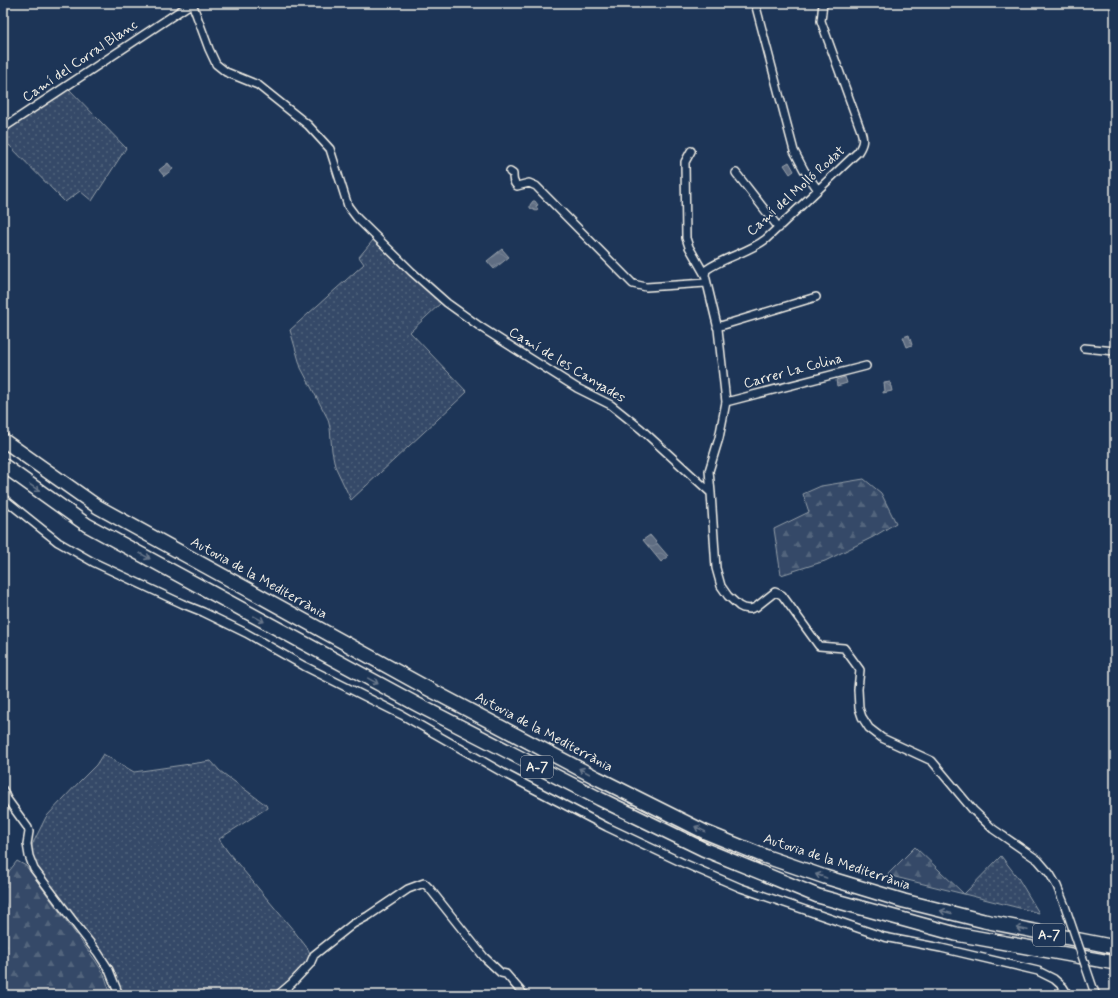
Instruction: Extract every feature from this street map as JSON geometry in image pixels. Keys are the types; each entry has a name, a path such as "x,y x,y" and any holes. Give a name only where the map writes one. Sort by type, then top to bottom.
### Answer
{"highway":[{"name":"Autovia de la Mediterrània","path":"3,440 105,511 425,688 597,778 705,832 770,858 824,877 904,901 984,921 1115,947"},
{"name":"A-7","path":"3,465 87,524 101,532 418,705 600,799 703,849 818,896 956,934 1115,963"}],"street":[{"name":"Camí del Corral Blanc","path":"3,128 192,3"},
{"name":"Camí de les Canyades","path":"192,3 216,64 226,72 258,84 308,125 330,149 348,206 357,218 412,272 447,303 482,328 578,388 611,405 711,493"},
{"path":"755,3 794,151 804,170 818,190"},
{"name":"Camí del Molló Rodat","path":"705,275 706,270 712,266 759,244 779,228 858,152 863,144 863,138 821,21 823,3"},
{"path":"692,151 685,162 686,238 689,247 705,275 717,327 726,402 719,438 709,471 716,568 721,586 728,596 743,608 750,609 756,607 775,592 782,595 819,646 844,648 860,670 858,689 859,708 862,717 869,728 882,738 932,761 973,810 993,829 1038,860 1050,874 1065,906 1095,992"},
{"path":"510,172 513,174 513,179 517,186 529,183 536,186 633,284 646,287 706,283"},
{"path":"736,173 779,228"},
{"path":"717,327 816,297"},
{"path":"1084,348 1115,351"},
{"name":"Carrer La Colina","path":"726,402 866,366"},
{"path":"3,498 58,542 93,562 246,633 304,666 402,716 508,775 614,830 741,888 884,937 940,948 1038,971 1054,979 1063,987 1068,995"},
{"path":"3,790 7,799 28,828 29,832 27,844 29,856 34,869 98,953 109,970 119,995"},
{"path":"278,995 310,964 314,955 353,924 408,889 424,883 484,957 501,973 506,974 524,995"}],"green space":[{"path":"69,89 126,148 92,201 80,191 65,202 3,139 3,132"},
{"path":"374,239 442,302 410,332 467,392 351,500 335,466 328,419 301,368 290,330 364,264 359,257"},
{"path":"864,479 881,493 896,523 873,537 825,561 781,575 774,529 809,512 803,494 821,486"},
{"path":"103,754 134,772 211,761 220,771 266,805 267,808 219,839 228,852 294,931 308,949 311,956 307,963 276,995 123,995 111,965 102,951 60,899 34,862 31,852 32,845 46,817 96,765"},
{"path":"915,847 964,894 887,875"},
{"path":"1001,856 1018,878 1039,913 964,894"},
{"path":"17,861 26,866 95,960 104,974 111,995 3,995 3,879"}],"water":[{"path":"789,162 794,171 790,174 784,165"},
{"path":"168,163 173,169 164,176 159,170"},
{"path":"533,201 535,201 538,205 536,206 538,210 536,211 530,208"},
{"path":"502,249 509,257 494,269 487,261"},
{"path":"909,335 912,345 907,347 903,337"},
{"path":"845,377 847,383 837,386 836,380"},
{"path":"890,382 892,391 883,393 885,391 884,383"},
{"path":"650,535 668,556 661,562 643,540"}]}
